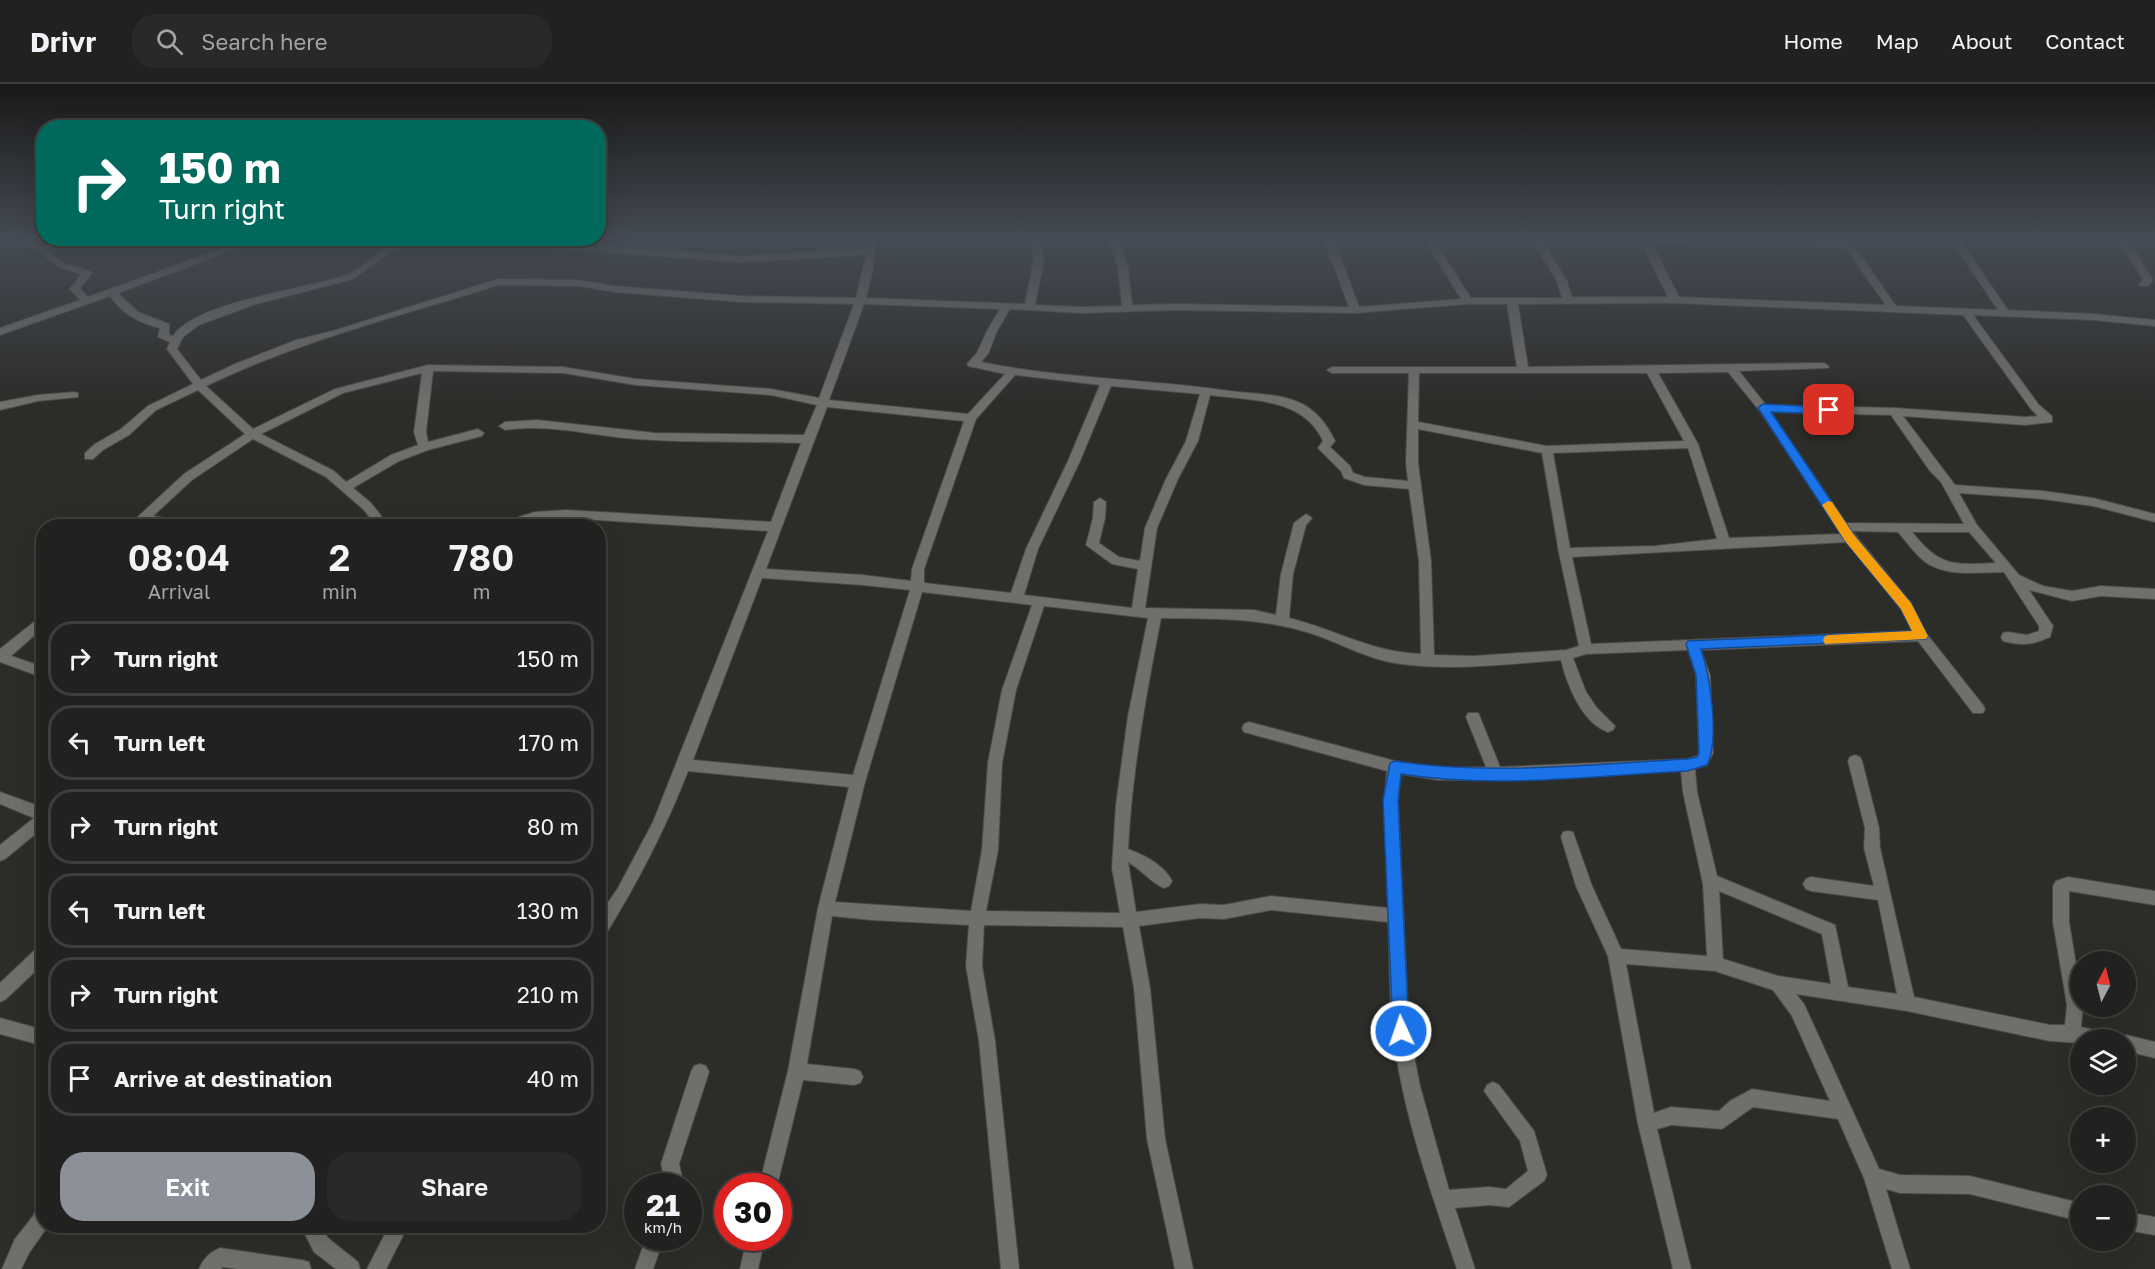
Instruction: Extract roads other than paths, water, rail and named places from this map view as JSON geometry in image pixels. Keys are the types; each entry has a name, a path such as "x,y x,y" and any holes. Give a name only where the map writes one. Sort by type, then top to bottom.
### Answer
{"street":[{"path":"81,295 85,299"},
{"path":"0,332 99,295"},
{"path":"114,295 120,305 150,323 165,326 163,337 174,340"},
{"path":"280,295 223,311 186,328 174,340 172,350 200,386 252,434 330,474 367,506 377,519"},
{"path":"89,456 99,447 125,432 152,408 239,366 300,342 340,332 456,295"},
{"path":"695,295 1081,310 1127,308 1354,310 1468,301 1675,300 2094,317 2155,323"},
{"path":"606,920 660,824 808,439 824,403 862,295"},
{"path":"1029,307 1031,295"},
{"path":"1126,295 1127,308"},
{"path":"1349,295 1354,310"},
{"path":"1464,295 1468,301"},
{"path":"1567,295 1568,300"},
{"path":"1673,295 1675,300"},
{"path":"1883,295 1893,309"},
{"path":"1993,295 2005,313"},
{"path":"1512,301 1523,368"},
{"path":"1006,306 1005,313 992,331 985,349 972,364 1011,373 1106,384 1206,390 1294,405 1313,418 1326,434 1329,441 1324,448 1346,470 1348,476 1364,481 1415,485"},
{"path":"1763,408 1895,412 2025,421 2048,419 2036,407 1965,311"},
{"path":"1332,370 1523,368 1651,370 1824,366"},
{"path":"423,447 420,432 429,368"},
{"path":"142,519 188,477 252,434 339,391 429,368 563,370 658,384 771,392 824,403 971,418"},
{"path":"1731,368 1763,408 1846,533 1906,606 1921,636 1978,709"},
{"path":"1414,369 1412,463 1425,561 1428,660"},
{"path":"1651,370 1692,444 1725,543"},
{"path":"771,1173 797,1071 826,908 858,782 917,587 918,569 971,418 1011,373"},
{"path":"1016,599 1035,537 1069,471 1106,384"},
{"path":"1138,613 1151,528 1172,479 1192,441 1206,390"},
{"path":"0,406 38,398 74,395"},
{"path":"1895,412 1902,425 1952,489 1972,528 2007,567 2046,626 2045,634 2031,641 2020,641 2008,637"},
{"path":"505,426 541,423 636,436 808,439"},
{"path":"1414,424 1547,450 1692,444"},
{"path":"346,487 387,462 423,447 478,433"},
{"path":"1547,450 1564,553 1586,650"},
{"path":"1952,489 2063,497 2093,502 2155,518"},
{"path":"1100,502 1099,518 1092,545 1116,561 1144,566"},
{"path":"525,519 535,516 566,514 776,527"},
{"path":"1281,620 1287,574 1300,523 1306,518"},
{"path":"1902,528 1928,559 1937,563 1953,567 2007,567"},
{"path":"1564,553 1655,550 1902,528 1972,528"},
{"path":"758,573 863,580 1039,603 1138,613 1254,615 1313,629 1373,653 1401,659 1474,661 1566,655 1586,650 1693,644 1921,636"},
{"path":"2016,579 2042,590 2072,596 2101,591 2155,594"},
{"path":"2135,593 2155,599"},
{"path":"1010,1269 987,1041 974,966 976,918 990,850 995,763 1009,690 1039,603"},
{"path":"1155,614 1134,728 1123,805 1120,868 1142,988 1156,1140 1184,1269"},
{"path":"36,626 0,657 36,670"},
{"path":"1249,728 1395,767 1438,774 1496,774 1687,765 1702,761 1706,753 1703,675 1693,644"},
{"path":"1566,655 1569,672 1587,708 1593,716 1608,726"},
{"path":"1473,717 1496,774"},
{"path":"1855,761 1872,828 1872,848 1907,1003"},
{"path":"684,765 858,782"},
{"path":"1687,765 1690,792 1710,880 1715,964"},
{"path":"1395,767 1390,800 1401,1031 1411,1086 1443,1200 1466,1269"},
{"path":"0,798 36,813"},
{"path":"0,854 36,823"},
{"path":"1568,837 1584,886 1616,956 1647,1124 1682,1269"},
{"path":"1121,854 1134,857 1147,864 1164,881"},
{"path":"1710,880 1829,930 1841,992"},
{"path":"1811,884 1883,894"},
{"path":"2072,1029 2075,1005 2061,922 2061,886 2068,884 2117,890 2155,898"},
{"path":"826,908 872,914 1129,920 1200,911 1224,912 1271,903 1397,916"},
{"path":"1616,956 1715,964 1778,984 1907,1003 2050,1033 2070,1033"},
{"path":"0,994 36,960"},
{"path":"1778,984 1798,1010 1820,1055 1872,1177 1901,1269"},
{"path":"0,1026 36,1036"},
{"path":"2136,1045 2155,1050"},
{"path":"797,1071 854,1077"},
{"path":"672,1173 670,1164 700,1072"},
{"path":"1443,1200 1489,1196 1509,1198 1538,1175 1528,1137 1493,1091"},
{"path":"1647,1124 1671,1116 1722,1120 1736,1107 1752,1098 1842,1111"},
{"path":"1872,1177 1900,1184 1970,1185 2070,1210"},
{"path":"2136,1223 2155,1226"},
{"path":"10,1269 22,1246 36,1228"},
{"path":"314,1233 321,1245 351,1269"},
{"path":"376,1269 395,1233"},
{"path":"644,1269 650,1251"},
{"path":"749,1269 753,1251"},
{"path":"208,1269 220,1257 302,1269"}]}
